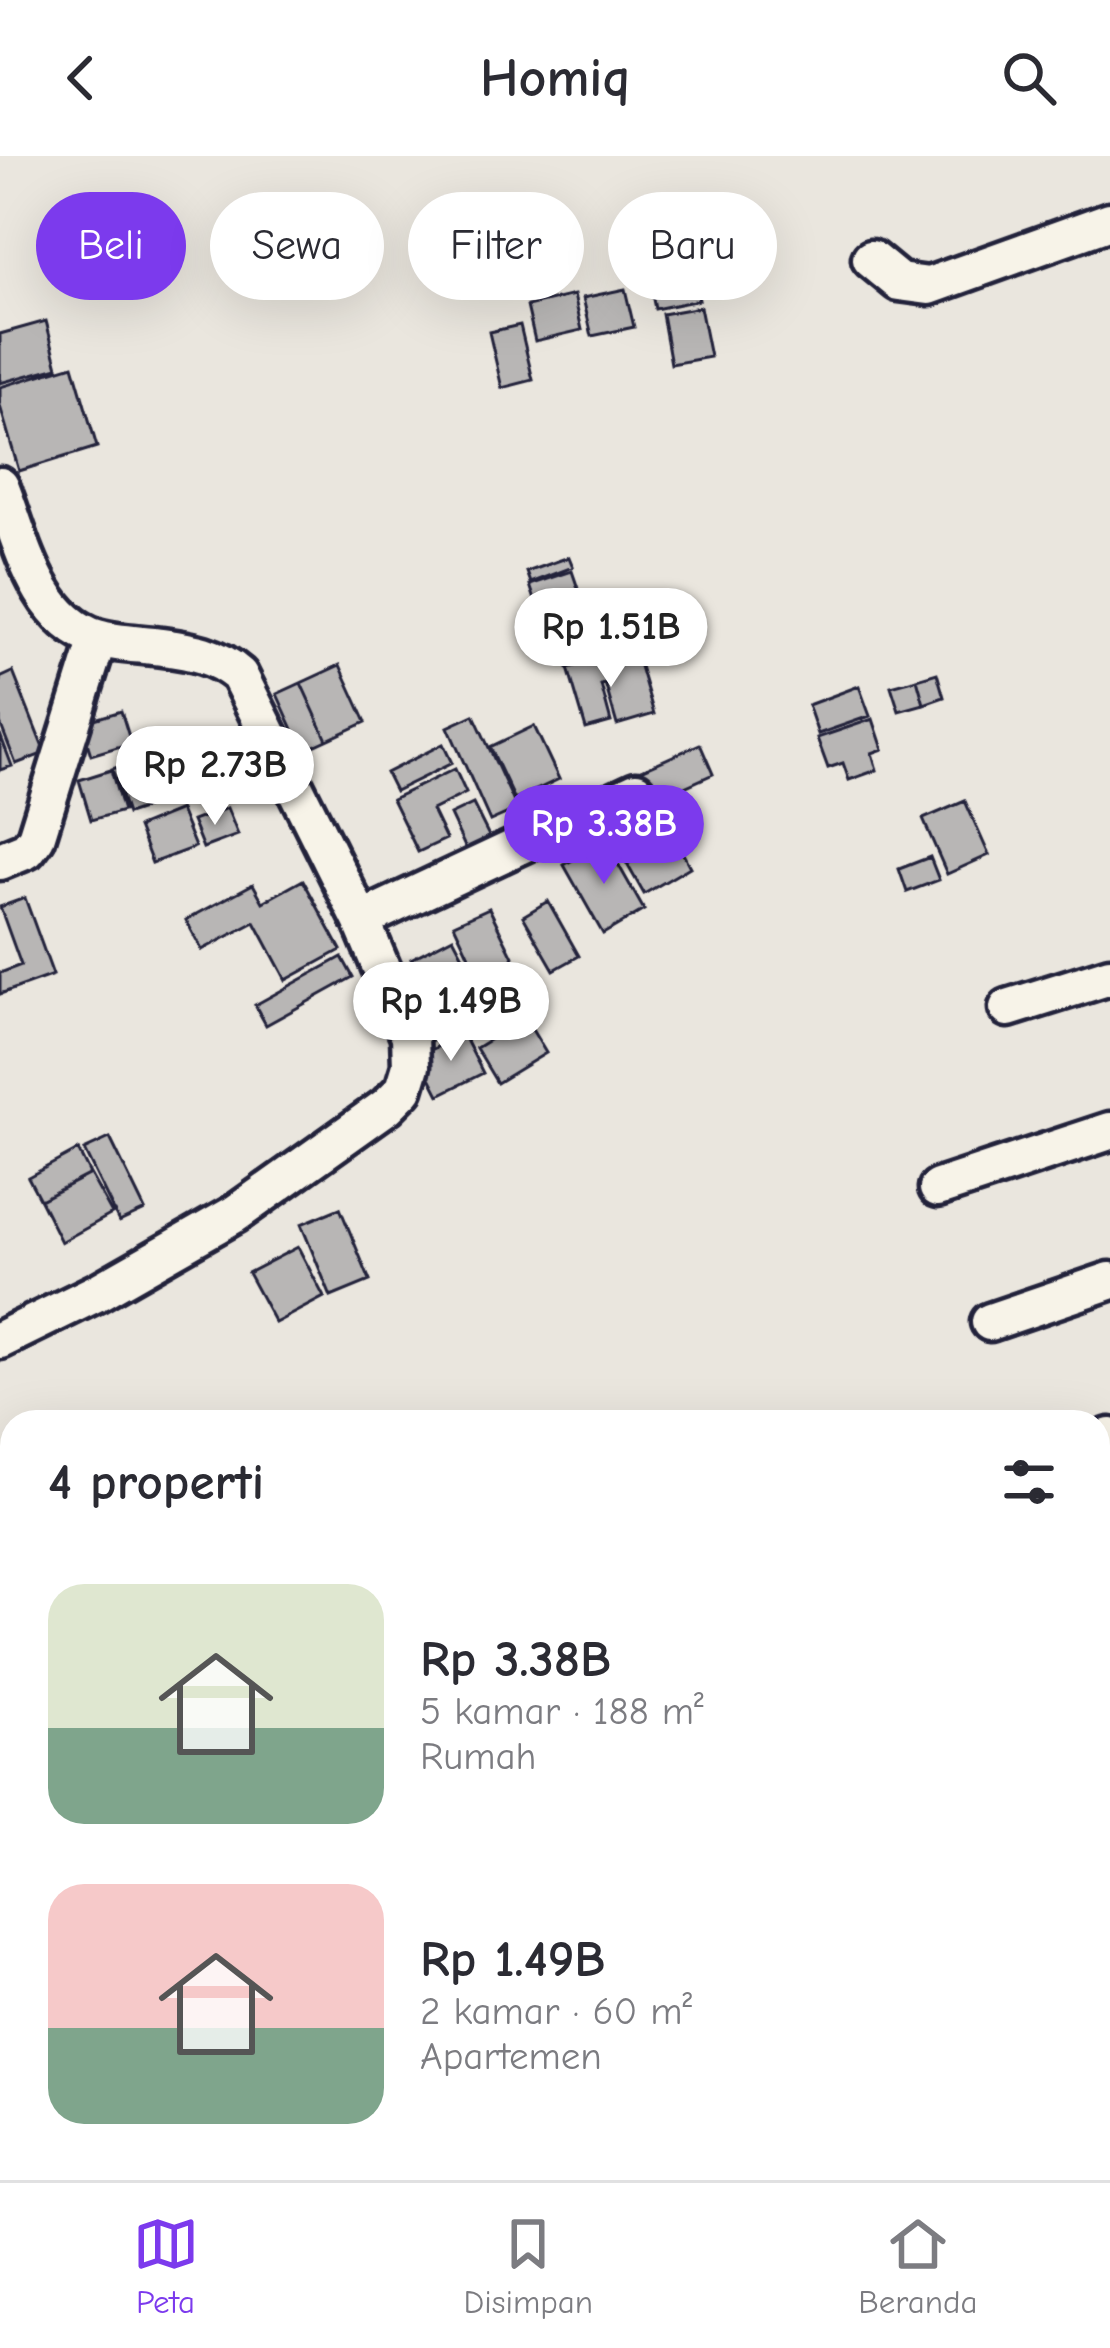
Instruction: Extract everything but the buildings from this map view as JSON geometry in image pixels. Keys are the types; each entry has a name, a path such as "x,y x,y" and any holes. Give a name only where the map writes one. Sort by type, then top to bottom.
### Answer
{"street":[{"path":"871,259 899,283 929,286 1110,220"},
{"path":"0,486 44,596 60,615 98,639 204,654 239,675 361,920 410,1036 411,1066 404,1089 386,1106 235,1214 98,1292 0,1340"},
{"path":"0,861 27,850 36,838 98,639"},
{"path":"361,920 636,791"},
{"path":"1008,1008 1110,976"},
{"path":"938,1188 1110,1131"},
{"path":"990,1322 1110,1281"}]}
